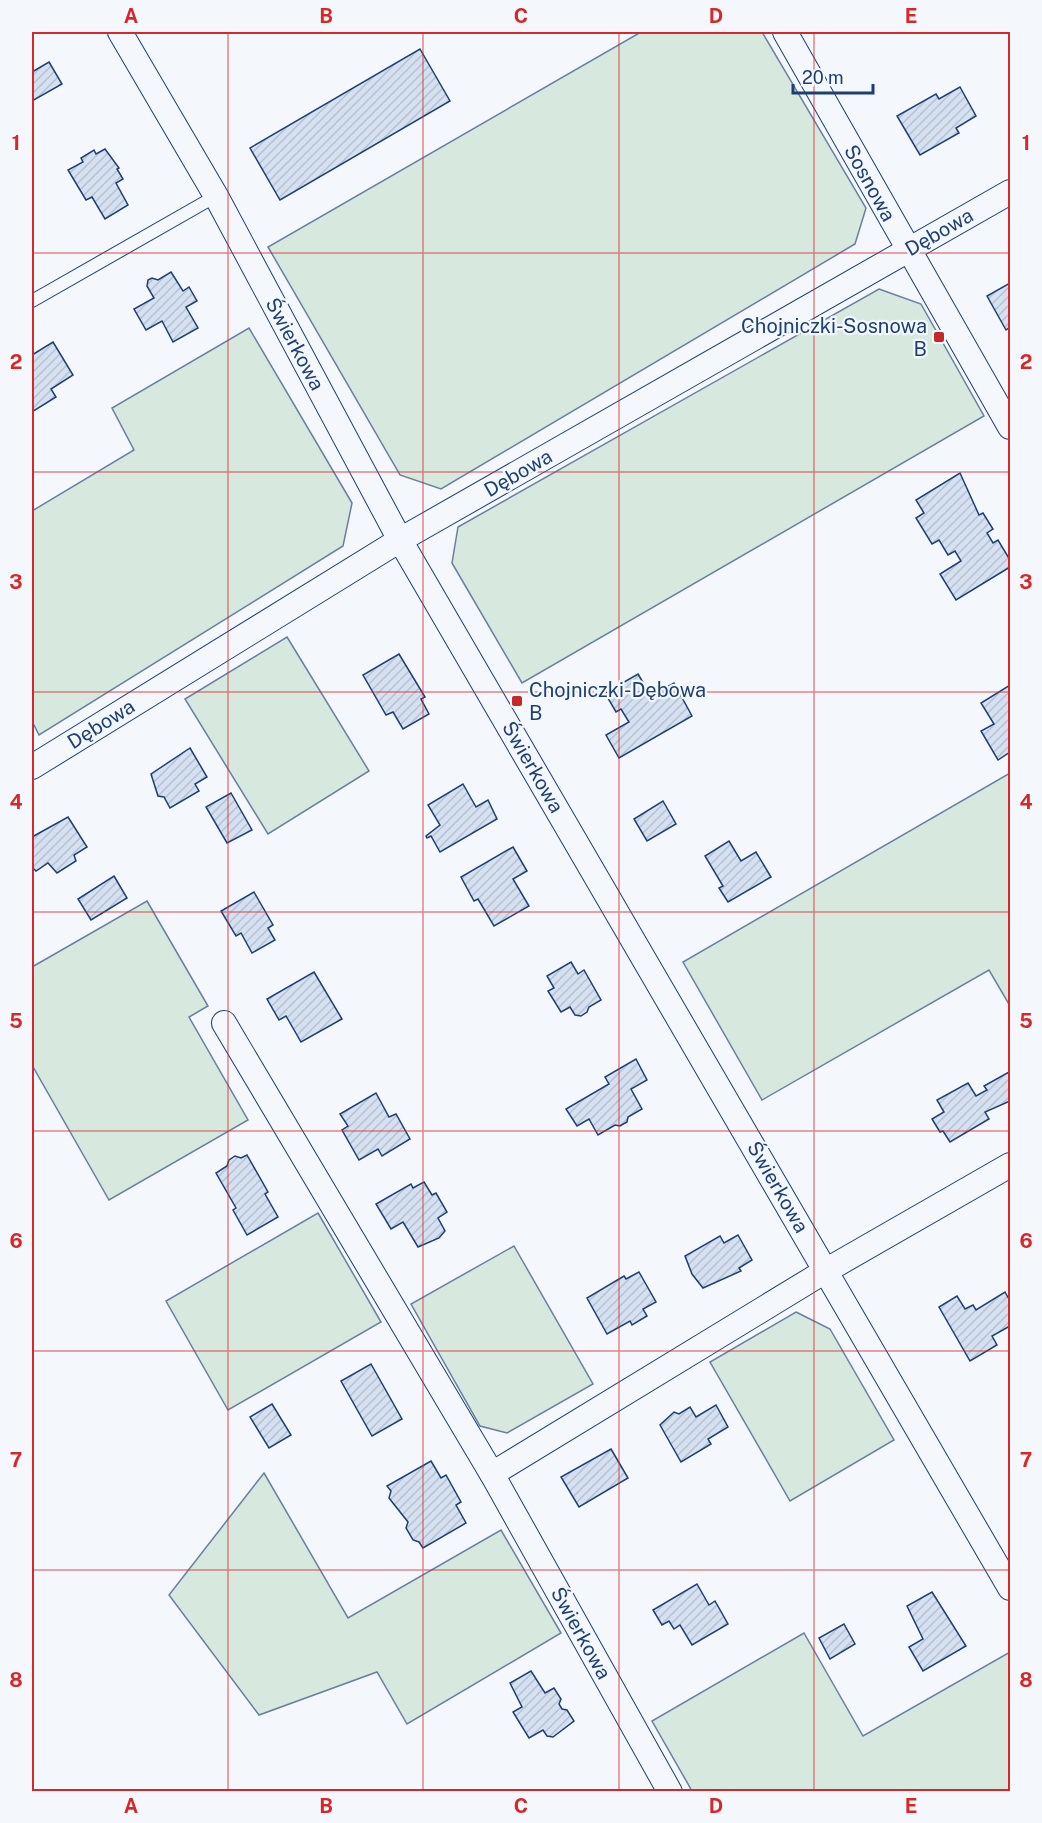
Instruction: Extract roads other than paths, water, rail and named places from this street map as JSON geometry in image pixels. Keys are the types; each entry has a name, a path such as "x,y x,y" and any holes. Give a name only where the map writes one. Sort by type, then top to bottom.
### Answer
{"street":[{"name":"Świerkowa","path":"120,32 216,196 400,540 1011,1588"},
{"name":"Sosnowa","path":"786,32 908,250 1011,427"},
{"name":"Dębowa","path":"32,767 400,540 1011,192"},
{"name":"Świerkowa","path":"224,1023 492,1474 670,1791"},
{"path":"492,1474 827,1270 1011,1165"}],"lane":[{"path":"32,301 216,196"}],"place":[{"name":"Chojniczki-Sosnowa B","path":"939,337"},
{"name":"Chojniczki-Dębowa B","path":"517,701"}]}
